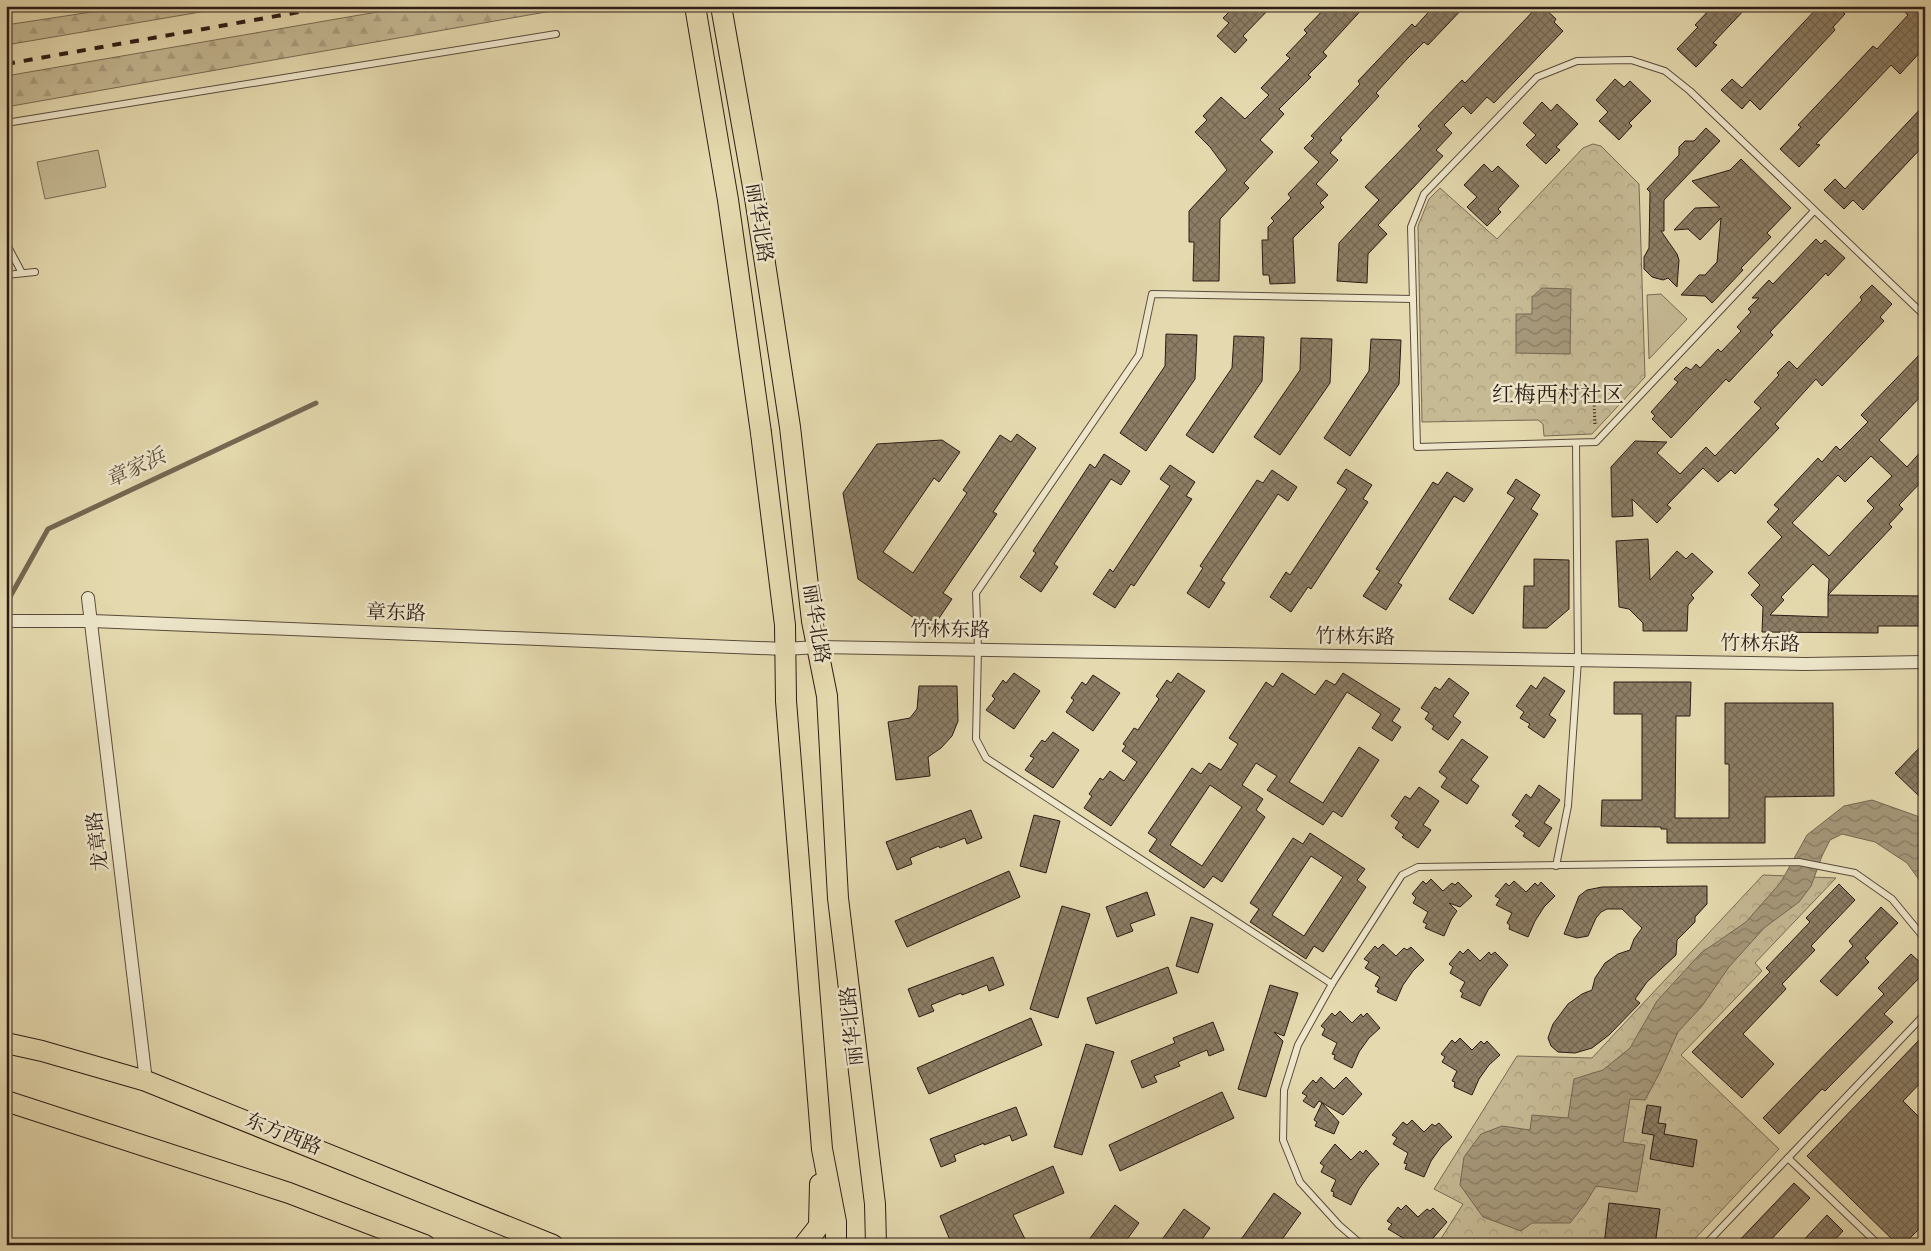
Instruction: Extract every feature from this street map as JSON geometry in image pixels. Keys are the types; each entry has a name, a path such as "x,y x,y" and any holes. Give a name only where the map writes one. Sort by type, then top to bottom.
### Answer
{"main road":[{"name":"丽华北路","path":"695,6 728,200 761,433 785,625 786,701 822,1149 836,1222 836,1245"},
{"name":"丽华北路","path":"721,6 755,198 790,428 812,621 826,696 838,898 866,1143 875,1204 876,1245"},
{"name":"东方西路","path":"6,1043 42,1051 146,1081 553,1245"},
{"path":"6,1101 288,1193 425,1245"},
{"path":"804,1245 819,1226 822,1149"}],"street":[{"name":"龙章路","path":"88,598 146,1081"},
{"name":"章东路","path":"6,621 92,620 785,649"},
{"name":"竹林东路","path":"785,649 818,647 1805,664 1925,662"}],"lane":[{"path":"6,123 556,34"},
{"path":"1814,211 1596,442 1417,447 1411,227 1424,194 1537,77 1576,61 1631,60 1665,71 1690,91 1925,316"},
{"path":"6,243 22,273"},
{"path":"6,275 35,272"},
{"path":"1332,984 986,758 976,739 978,650 976,592 1139,355 1152,294 1412,299"},
{"path":"1556,866 1568,806 1578,660 1576,443"},
{"path":"1362,1245 1339,1225 1300,1182 1283,1140 1284,1090 1298,1045 1332,984 1402,874 1418,867 1799,862 1855,873 1892,898 1925,938"},
{"path":"1705,1245 1925,1014"},
{"path":"1788,1158 1879,1245"}],"path":[{"path":"1585,389 1585,400 1594,401 1595,426"}],"green space":[{"path":"131,6 236,6 6,45 6,25"},
{"path":"412,6 580,6 6,107 6,76"},
{"path":"1593,144 1601,146 1639,184 1645,377 1592,434 1544,436 1543,424 1538,420 1422,422 1418,226 1429,199 1440,188 1497,239 1583,148"},
{"path":"98,150 106,187 45,199 37,162"},
{"path":"1661,294 1687,319 1649,359 1647,295"},
{"path":"1763,875 1836,878 1755,963 1762,971 1681,1055 1779,1149 1689,1245 1437,1245 1463,1204 1434,1189 1517,1056 1592,1058"}],"water":[{"path":"1542,288 1571,289 1570,354 1516,353 1516,314 1532,314 1532,297"},
{"path":"1872,800 1917,816 1925,822 1925,888 1907,863 1875,842 1842,834 1830,840 1811,886 1799,902 1764,928 1729,967 1702,1006 1678,1032 1645,1100 1630,1099 1623,1142 1645,1145 1637,1192 1596,1186 1570,1223 1532,1223 1521,1231 1483,1217 1460,1185 1464,1157 1481,1134 1502,1126 1530,1130 1532,1115 1568,1118 1574,1079 1603,1070 1630,1048 1657,1001 1701,953 1746,922 1781,882 1807,835 1844,806"}],"building":[{"path":"1235,6 1272,6 1243,36 1247,40 1235,53 1217,36 1229,23 1223,18"},
{"path":"1327,6 1365,6 1323,52 1327,56 1308,75 1311,77 1279,109 1284,114 1260,140 1273,152 1244,183 1249,188 1220,219 1219,281 1193,281 1194,242 1189,242 1189,211 1227,170 1210,147 1195,132 1207,120 1203,116 1221,97 1245,119 1269,95 1261,88 1290,58 1286,55 1307,33 1304,30"},
{"path":"1434,6 1465,6 1428,45 1424,42 1407,59 1376,93 1379,96 1340,138 1342,140 1330,153 1338,160 1316,184 1328,195 1320,203 1324,207 1293,238 1295,283 1270,284 1269,275 1263,275 1262,240 1268,240 1268,227 1274,221 1271,218 1291,198 1288,194 1319,162 1304,148 1314,138 1311,136 1360,84 1358,81 1412,24 1415,27"},
{"path":"1538,6 1542,6 1556,19 1554,22 1563,31 1494,103 1487,97 1471,114 1463,106 1444,125 1452,133 1436,150 1443,156 1378,225 1387,234 1368,254 1367,283 1337,281 1339,243 1379,200 1365,187 1421,129 1418,126 1462,80 1465,83"},
{"path":"1713,6 1748,6 1713,43 1717,45 1696,67 1677,49 1698,27 1695,25"},
{"path":"1819,6 1837,6 1845,14 1833,27 1835,30 1760,110 1750,100 1742,109 1721,90 1732,79 1742,88"},
{"path":"1898,6 1925,6 1925,47 1900,74 1891,65 1816,144 1820,145 1799,167 1780,149 1801,127 1798,125 1873,46 1877,49 1908,15"},
{"path":"1615,79 1624,87 1630,81 1651,101 1629,123 1632,126 1619,140 1599,121 1608,112 1596,100"},
{"path":"1542,102 1551,111 1557,104 1578,124 1556,147 1560,150 1546,164 1526,145 1536,135 1523,123"},
{"path":"1925,104 1925,144 1863,210 1853,200 1844,209 1824,190 1835,179 1845,189"},
{"path":"1706,128 1720,141 1664,200 1664,231 1661,231 1679,260 1677,287 1668,278 1663,280 1652,277 1644,269 1644,257 1649,248 1650,192 1647,189 1679,155 1679,147 1685,141 1694,141"},
{"path":"1741,159 1791,208 1767,233 1771,237 1741,268 1743,270 1712,303 1705,296 1681,295 1699,275 1705,275 1717,262 1721,218 1700,240 1688,229 1674,230 1695,208 1720,207 1692,181 1730,170"},
{"path":"1484,164 1492,172 1498,166 1519,186 1498,209 1501,212 1487,226 1467,207 1477,197 1464,185"},
{"path":"1816,239 1821,244 1825,240 1845,258 1828,276 1826,273 1770,332 1773,335 1729,382 1726,379 1671,438 1652,419 1655,416 1651,412 1678,382 1674,379 1686,367 1691,370 1696,364 1700,368 1718,349 1721,352 1741,331 1737,327 1751,312 1748,309 1759,298 1752,298 1769,280 1773,284"},
{"path":"1872,285 1892,304 1880,317 1884,321 1822,386 1816,379 1775,424 1779,428 1735,474 1731,470 1718,482 1703,468 1667,505 1671,508 1657,523 1632,499 1633,516 1612,517 1611,467 1635,441 1667,442 1657,453 1680,474 1706,447 1715,456 1761,408 1754,402 1779,375 1777,373 1789,361 1797,369 1862,300 1860,297"},
{"path":"1166,334 1197,335 1195,379 1146,451 1120,433 1165,366"},
{"path":"1234,336 1264,337 1262,381 1213,453 1186,435 1232,368"},
{"path":"1301,338 1332,339 1330,383 1280,455 1254,437 1300,370"},
{"path":"1371,339 1401,340 1399,384 1350,456 1324,438 1369,371"},
{"path":"1925,349 1925,392 1879,440 1907,467 1925,447 1925,478 1899,505 1903,509 1889,524 1892,527 1828,595 1925,596 1925,626 1878,626 1878,633 1762,632 1763,607 1751,595 1760,585 1748,573 1782,537 1767,522 1779,509 1774,505 1818,458 1822,462 1836,446 1840,450 1868,422 1861,415","holes":["1871,456 1892,476 1867,501 1874,508 1829,556 1792,523 1838,475 1845,482","1813,564 1829,579 1828,617 1770,615 1784,600 1781,597"]},
{"path":"1017,434 1036,448 993,512 997,514 943,593 952,599 931,630 858,579 843,493 877,444 942,440 960,452 939,482 934,478 883,552 913,573 967,493 963,490 1000,435 1011,442"},
{"path":"1104,454 1130,471 1121,485 1111,479 1054,564 1058,567 1041,592 1020,577 1036,553 1033,551 1090,464 1095,468"},
{"path":"1170,465 1195,482 1186,496 1192,499 1134,586 1131,584 1115,608 1093,594 1110,569 1113,572 1170,486 1160,479"},
{"path":"1346,469 1372,485 1363,499 1368,502 1311,589 1308,587 1291,612 1270,597 1286,572 1290,575 1347,489 1337,483"},
{"path":"1272,470 1297,487 1288,501 1278,494 1221,580 1225,583 1209,608 1187,593 1203,568 1200,566 1257,480 1263,483"},
{"path":"1447,472 1473,489 1464,502 1454,496 1398,583 1402,585 1386,610 1363,596 1380,571 1376,569 1433,482 1438,485"},
{"path":"1516,479 1540,495 1531,509 1538,514 1473,614 1449,599 1515,498 1507,493"},
{"path":"1648,539 1650,580 1677,551 1686,559 1692,553 1713,572 1691,595 1694,598 1688,605 1687,631 1643,631 1643,623 1629,609 1619,607 1616,541"},
{"path":"1534,559 1569,560 1569,609 1547,628 1523,628 1524,586 1534,586"},
{"path":"1014,673 1040,691 1014,729 986,710 995,699 992,696 1003,680 1006,683"},
{"path":"1178,673 1205,691 1111,826 1084,808 1092,796 1089,794 1100,778 1103,780 1110,771 1124,781 1137,762 1122,751 1126,746 1123,744 1134,728 1138,730 1159,699 1156,696 1167,680 1171,683"},
{"path":"1282,673 1315,695 1326,680 1335,685 1343,673 1400,709 1392,721 1401,727 1392,741 1372,728 1381,714 1347,692 1289,782 1323,803 1359,747 1379,760 1342,817 1333,811 1323,825 1267,790 1277,776 1256,763 1242,785 1263,799 1256,810 1265,817 1222,882 1213,876 1204,888 1149,851 1157,839 1148,833 1192,768 1201,774 1209,763 1221,770 1238,744 1229,738 1266,682 1273,687","holes":["1210,785 1242,807 1202,866 1170,845"]},
{"path":"1093,675 1120,693 1093,731 1066,712 1074,700 1071,698 1082,682 1086,685"},
{"path":"1544,677 1565,691 1549,715 1556,720 1544,738 1528,727 1530,724 1520,718 1524,712 1516,706 1531,685 1536,689"},
{"path":"1449,678 1469,693 1453,716 1461,722 1448,740 1432,729 1434,726 1425,719 1429,713 1421,708 1435,687 1440,690"},
{"path":"1614,682 1691,682 1690,716 1676,716 1675,818 1729,818 1729,764 1725,764 1725,703 1833,703 1834,796 1765,797 1765,843 1667,843 1667,829 1661,829 1661,827 1601,826 1602,800 1642,800 1642,714 1614,714"},
{"path":"919,686 957,686 958,721 952,736 941,748 928,757 930,776 896,780 888,722 910,718 917,709"},
{"path":"1053,732 1079,750 1053,788 1025,770 1034,758 1030,756 1042,740 1045,742"},
{"path":"1462,739 1488,757 1471,780 1479,786 1467,804 1441,787 1447,778 1439,772"},
{"path":"1925,742 1925,789 1919,796 1895,773"},
{"path":"1539,785 1560,800 1544,823 1552,828 1539,847 1523,836 1525,833 1515,826 1520,821 1512,815 1526,794 1531,798"},
{"path":"1419,787 1439,801 1423,825 1431,830 1418,848 1402,837 1404,835 1395,828 1399,822 1391,816 1405,796 1410,799"},
{"path":"971,810 982,838 967,844 965,838 940,848 939,846 910,858 912,864 897,870 886,842"},
{"path":"1034,815 1060,821 1046,873 1020,866"},
{"path":"1310,833 1365,869 1357,880 1366,887 1323,952 1314,946 1306,959 1250,922 1259,909 1250,903 1293,838 1303,844","holes":["1311,856 1343,877 1304,936 1272,915"]},
{"path":"1009,871 1020,897 907,947 895,921"},
{"path":"1431,879 1443,891 1452,883 1455,885 1458,882 1472,896 1460,907 1449,903 1457,911 1444,936 1425,928 1427,924 1423,922 1428,912 1413,903 1416,898 1412,894 1423,881 1426,884"},
{"path":"1514,881 1526,892 1535,883 1538,886 1541,882 1555,896 1544,907 1528,937 1509,929 1510,925 1507,923 1512,913 1496,905 1500,899 1495,896 1506,883 1509,886"},
{"path":"1839,884 1855,900 1811,946 1815,950 1782,984 1786,989 1743,1034 1774,1064 1742,1098 1692,1052 1770,972 1766,968 1810,922 1806,918"},
{"path":"1707,886 1707,904 1695,917 1695,922 1677,940 1676,955 1647,982 1635,999 1640,1003 1609,1035 1592,1048 1575,1053 1558,1052 1551,1046 1548,1038 1553,1024 1568,1004 1582,994 1592,990 1595,978 1605,963 1618,954 1630,950 1634,939 1642,928 1622,909 1607,909 1596,918 1588,936 1577,938 1564,934 1579,896 1587,890 1602,887"},
{"path":"1147,892 1155,915 1130,924 1133,931 1117,937 1106,907"},
{"path":"1062,906 1090,914 1058,1018 1030,1009"},
{"path":"1881,907 1898,923 1865,958 1869,962 1837,996 1820,981 1853,946 1849,941"},
{"path":"1191,917 1213,924 1198,973 1176,966"},
{"path":"1383,944 1396,956 1404,948 1407,950 1411,947 1424,960 1403,985 1396,1001 1377,992 1379,988 1375,986 1380,977 1365,968 1369,962 1364,959 1375,946 1378,949"},
{"path":"1468,949 1480,961 1489,952 1491,955 1495,952 1508,965 1488,990 1480,1006 1461,997 1463,993 1460,991 1465,982 1450,973 1453,967 1449,964 1460,951 1463,954"},
{"path":"1911,954 1925,967 1925,972 1884,1014 1893,1022 1825,1091 1822,1089 1779,1134 1763,1118 1884,994 1878,988"},
{"path":"993,957 1004,985 989,991 987,985 962,995 961,993 931,1005 934,1011 919,1017 908,989"},
{"path":"1168,967 1177,993 1096,1024 1087,998"},
{"path":"1270,985 1298,993 1284,1036 1274,1032 1283,1041 1266,1097 1238,1089"},
{"path":"1340,1011 1352,1023 1361,1014 1363,1017 1367,1013 1380,1028 1369,1038 1359,1052 1352,1068 1334,1059 1335,1055 1332,1054 1337,1043 1322,1035 1325,1029 1321,1026 1332,1013 1335,1016"},
{"path":"1031,1018 1042,1045 929,1094 917,1068"},
{"path":"1213,1022 1224,1050 1209,1056 1207,1050 1178,1062 1180,1066 1154,1076 1157,1082 1142,1088 1131,1061 1175,1043 1173,1038"},
{"path":"1925,1034 1925,1078 1903,1101 1925,1123 1925,1223 1903,1245 1898,1245 1807,1156"},
{"path":"1460,1038 1472,1050 1481,1041 1484,1044 1487,1041 1500,1055 1489,1065 1479,1079 1472,1095 1454,1087 1455,1082 1452,1081 1457,1071 1442,1062 1445,1057 1441,1054 1452,1040 1455,1043"},
{"path":"1086,1044 1114,1052 1082,1155 1054,1147"},
{"path":"1321,1077 1334,1089 1346,1077 1362,1094 1343,1115 1319,1101 1314,1108 1303,1101 1307,1096 1302,1093 1313,1080 1316,1083"},
{"path":"1222,1092 1234,1118 1120,1171 1109,1145"},
{"path":"1322,1103 1339,1122 1334,1134 1315,1126 1317,1122 1314,1120"},
{"path":"1647,1105 1661,1107 1658,1123 1666,1124 1664,1134 1697,1140 1693,1167 1650,1159 1654,1135 1642,1133"},
{"path":"1016,1107 1027,1135 1012,1141 1010,1135 984,1145 984,1143 954,1155 956,1161 941,1167 930,1139"},
{"path":"1412,1120 1424,1132 1432,1124 1435,1126 1439,1123 1452,1137 1441,1147 1431,1161 1424,1177 1405,1169 1407,1164 1404,1163 1408,1153 1393,1144 1397,1138 1392,1135 1403,1122 1407,1125"},
{"path":"1335,1144 1351,1160 1360,1151 1363,1154 1366,1150 1379,1164 1359,1189 1351,1205 1333,1196 1334,1192 1331,1191 1336,1180 1321,1172 1324,1166 1320,1163"},
{"path":"1053,1166 1064,1193 1013,1215 1028,1245 952,1245 940,1216"},
{"path":"1794,1183 1810,1198 1766,1245 1735,1245"},
{"path":"1274,1193 1301,1213 1278,1245 1237,1245"},
{"path":"1609,1203 1660,1209 1655,1245 1604,1245"},
{"path":"1115,1205 1139,1223 1123,1245 1085,1245"},
{"path":"1406,1205 1418,1217 1427,1209 1430,1211 1433,1208 1447,1222 1427,1245 1400,1245 1403,1238 1388,1229 1392,1224 1387,1221 1398,1207 1401,1210"},
{"path":"1184,1209 1210,1228 1198,1245 1158,1245"},
{"path":"1827,1215 1843,1231 1830,1245 1799,1245"}],"waterway":[{"name":"章家浜","path":"6,604 48,529 316,403"}],"railway":[{"path":"6,64 333,6"}],"district":[{"name":"红梅西村社区","path":"1558,396"}]}
